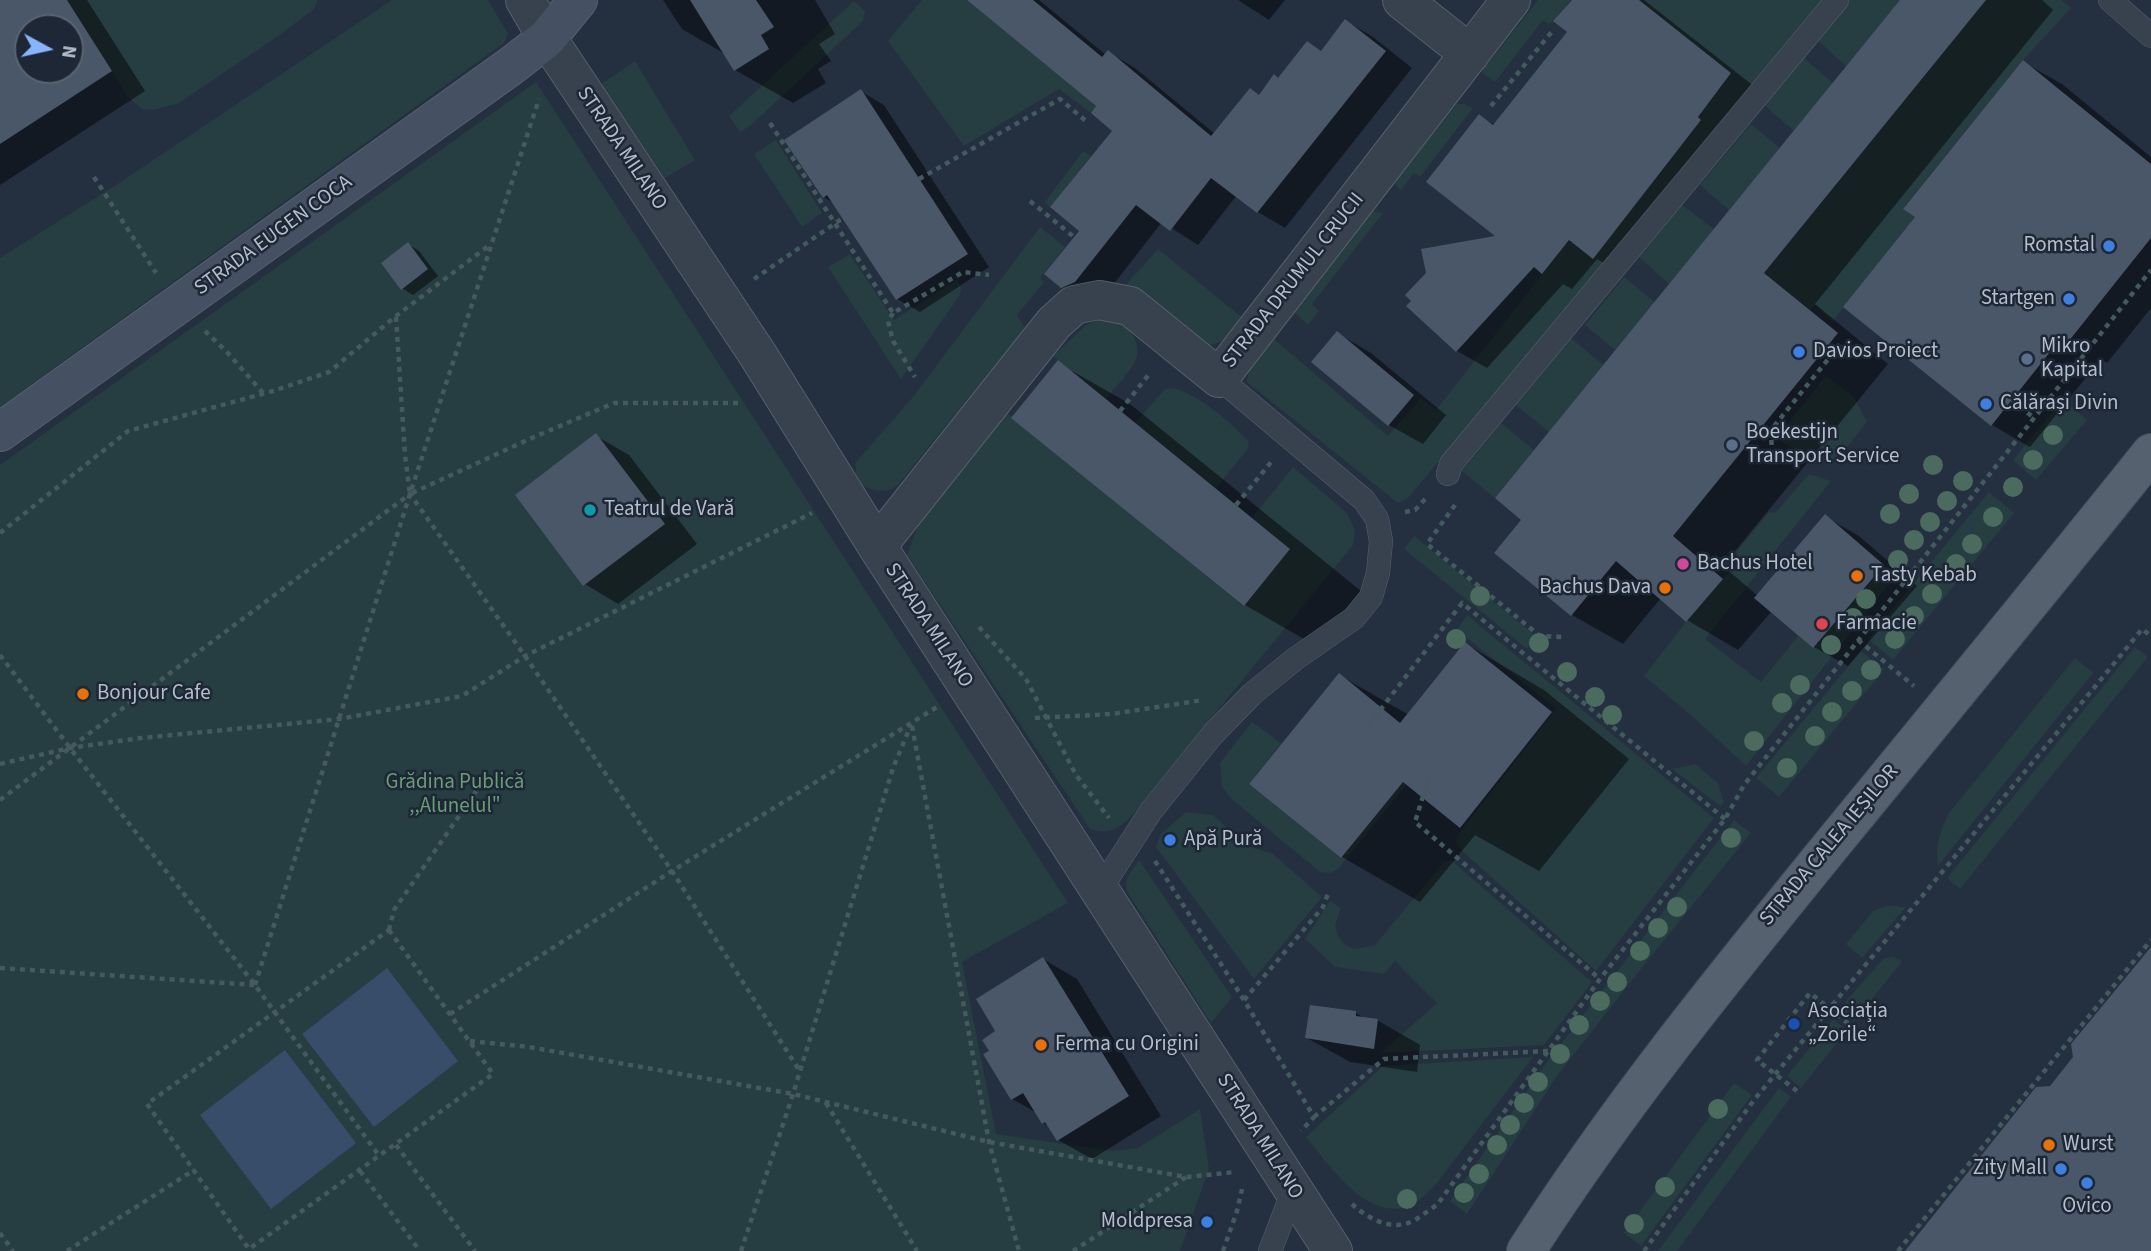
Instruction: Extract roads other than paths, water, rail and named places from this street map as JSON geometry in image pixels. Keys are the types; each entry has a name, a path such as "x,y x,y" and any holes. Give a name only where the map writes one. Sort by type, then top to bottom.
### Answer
{"main road":[{"name":"STRADA CALEA IEȘILOR","path":"1526,1251 1635,1092 1728,971 2151,453"}],"street":[{"name":"STRADA MILANO","path":"524,0 758,355 877,546 1332,1251"},
{"name":"STRADA EUGEN COCA","path":"0,432 511,66 547,38 578,0"},
{"path":"1402,0 1470,54"},
{"name":"STRADA DRUMUL CRUCII","path":"877,546 1054,323 1074,305 1099,300 1130,306 1219,378 1511,0"}],"lane":[{"path":"1448,474 1451,464 1460,453 1837,0"},
{"path":"2110,0 2151,36"},
{"path":"1100,890 1151,811 1213,734 1252,695 1294,659 1354,618 1371,597 1378,573 1381,541 1377,519 1364,500 1219,378"},
{"path":"1270,1251 1293,1191"}],"water":[{"path":"387,968 458,1061 374,1127 302,1034"},
{"path":"285,1050 356,1143 271,1209 200,1115"}],"place":[{"name":"Romstal","path":"2109,246"},
{"name":"Startgen","path":"2069,299"},
{"name":"Davios Proiect","path":"1799,352"},
{"name":"Mikro Kapital","path":"2027,359"},
{"name":"Călărași Divin","path":"1986,404"},
{"name":"Boekestijn Transport Service","path":"1732,445"},
{"name":"Teatrul de Vară","path":"590,510"},
{"name":"Bachus Hotel","path":"1683,564"},
{"name":"Tasty Kebab","path":"1857,576"},
{"name":"Bachus Dava","path":"1665,588"},
{"name":"Farmacie","path":"1822,624"},
{"name":"Bonjour Cafe","path":"83,694"},
{"name":"Apă Pură","path":"1170,840"},
{"name":"Asociația „Zorile“","path":"1794,1024"},
{"name":"Ferma cu Origini","path":"1041,1045"},
{"name":"Wurst","path":"2049,1145"},
{"name":"Zity Mall","path":"2061,1169"},
{"name":"Ovico","path":"2087,1183"},
{"name":"Moldpresa","path":"1207,1222"}],"park label":[{"name":"Grădina Publică ,,Alunelul\"","path":"455,795"}]}
